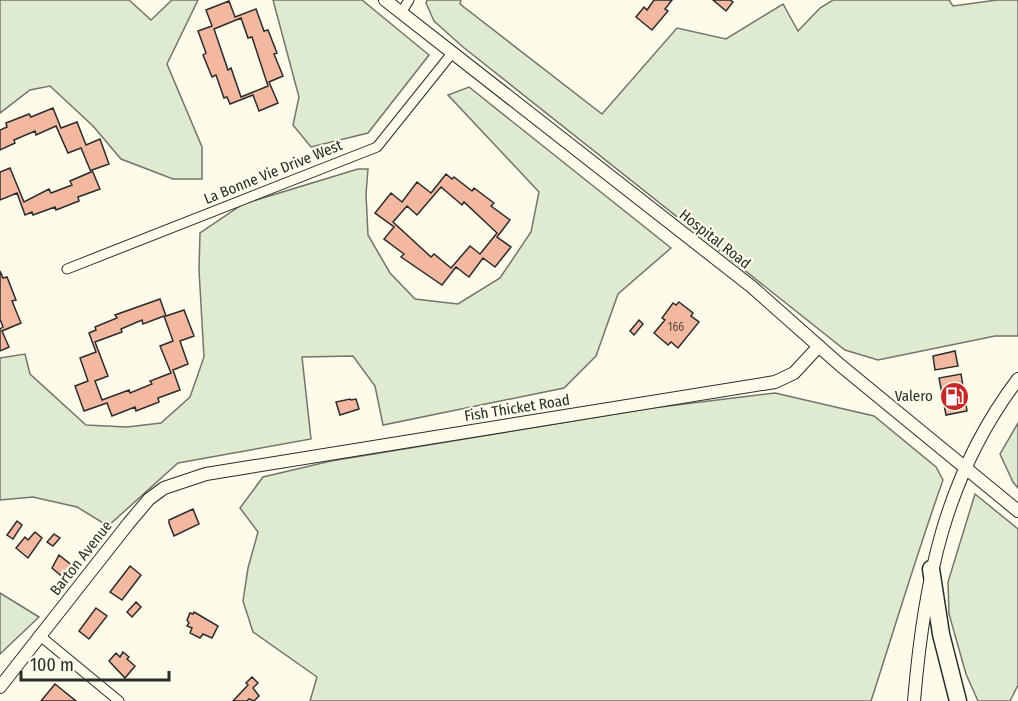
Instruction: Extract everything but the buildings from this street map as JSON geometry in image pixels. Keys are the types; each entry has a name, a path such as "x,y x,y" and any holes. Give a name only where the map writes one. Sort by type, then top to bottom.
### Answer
{"highway":[{"path":"931,569 941,634 958,701"}],"street":[{"name":"Hospital Road","path":"385,0 752,287 965,469 1018,511"},
{"path":"401,13 409,0"},
{"name":"La Bonne Vie Drive West","path":"67,269 377,147 453,52"},
{"name":"Fish Thicket Road","path":"206,474 775,382 794,373 819,346"},
{"path":"914,701 921,622 931,569 947,512 986,427 1018,379"},
{"name":"Barton Avenue","path":"0,687 149,499 164,488 206,474"},
{"path":"39,635 119,701"}],"green space":[{"path":"0,0 129,0 151,20 172,0 198,0 167,64 202,147 202,179 173,179 121,159 93,126 50,86 30,90 0,113"},
{"path":"273,0 362,0 429,55 368,133 311,147 293,125 299,97"},
{"path":"427,0 461,0 460,4 602,114 677,28 726,39 783,4 798,31 820,8 833,0 949,0 953,6 997,0 1018,0 1018,336 995,336 878,360 845,350 463,47 434,21 426,3"},
{"path":"469,87 671,248 618,294 596,356 564,388 383,425 375,386 353,356 302,357 311,439 178,463 108,526 77,507 33,497 0,500 0,358 25,354 30,374 86,425 127,427 161,423 190,397 204,357 199,270 200,233 243,204 358,169 368,169 366,194 368,235 390,273 415,299 458,304 500,278 531,232 539,192 448,95"},
{"path":"775,393 874,416 936,467 943,480 871,701 310,701 317,677 253,632 243,601 248,568 258,532 240,508 263,477 331,461 652,408"},
{"path":"1018,423 1018,488 1000,454"},
{"path":"975,494 1018,529 1018,685 1010,701 978,701 966,674 949,614 948,582"},
{"path":"0,593 39,617 0,654"}],"place":[{"name":"Valero","path":"954,396"}]}
